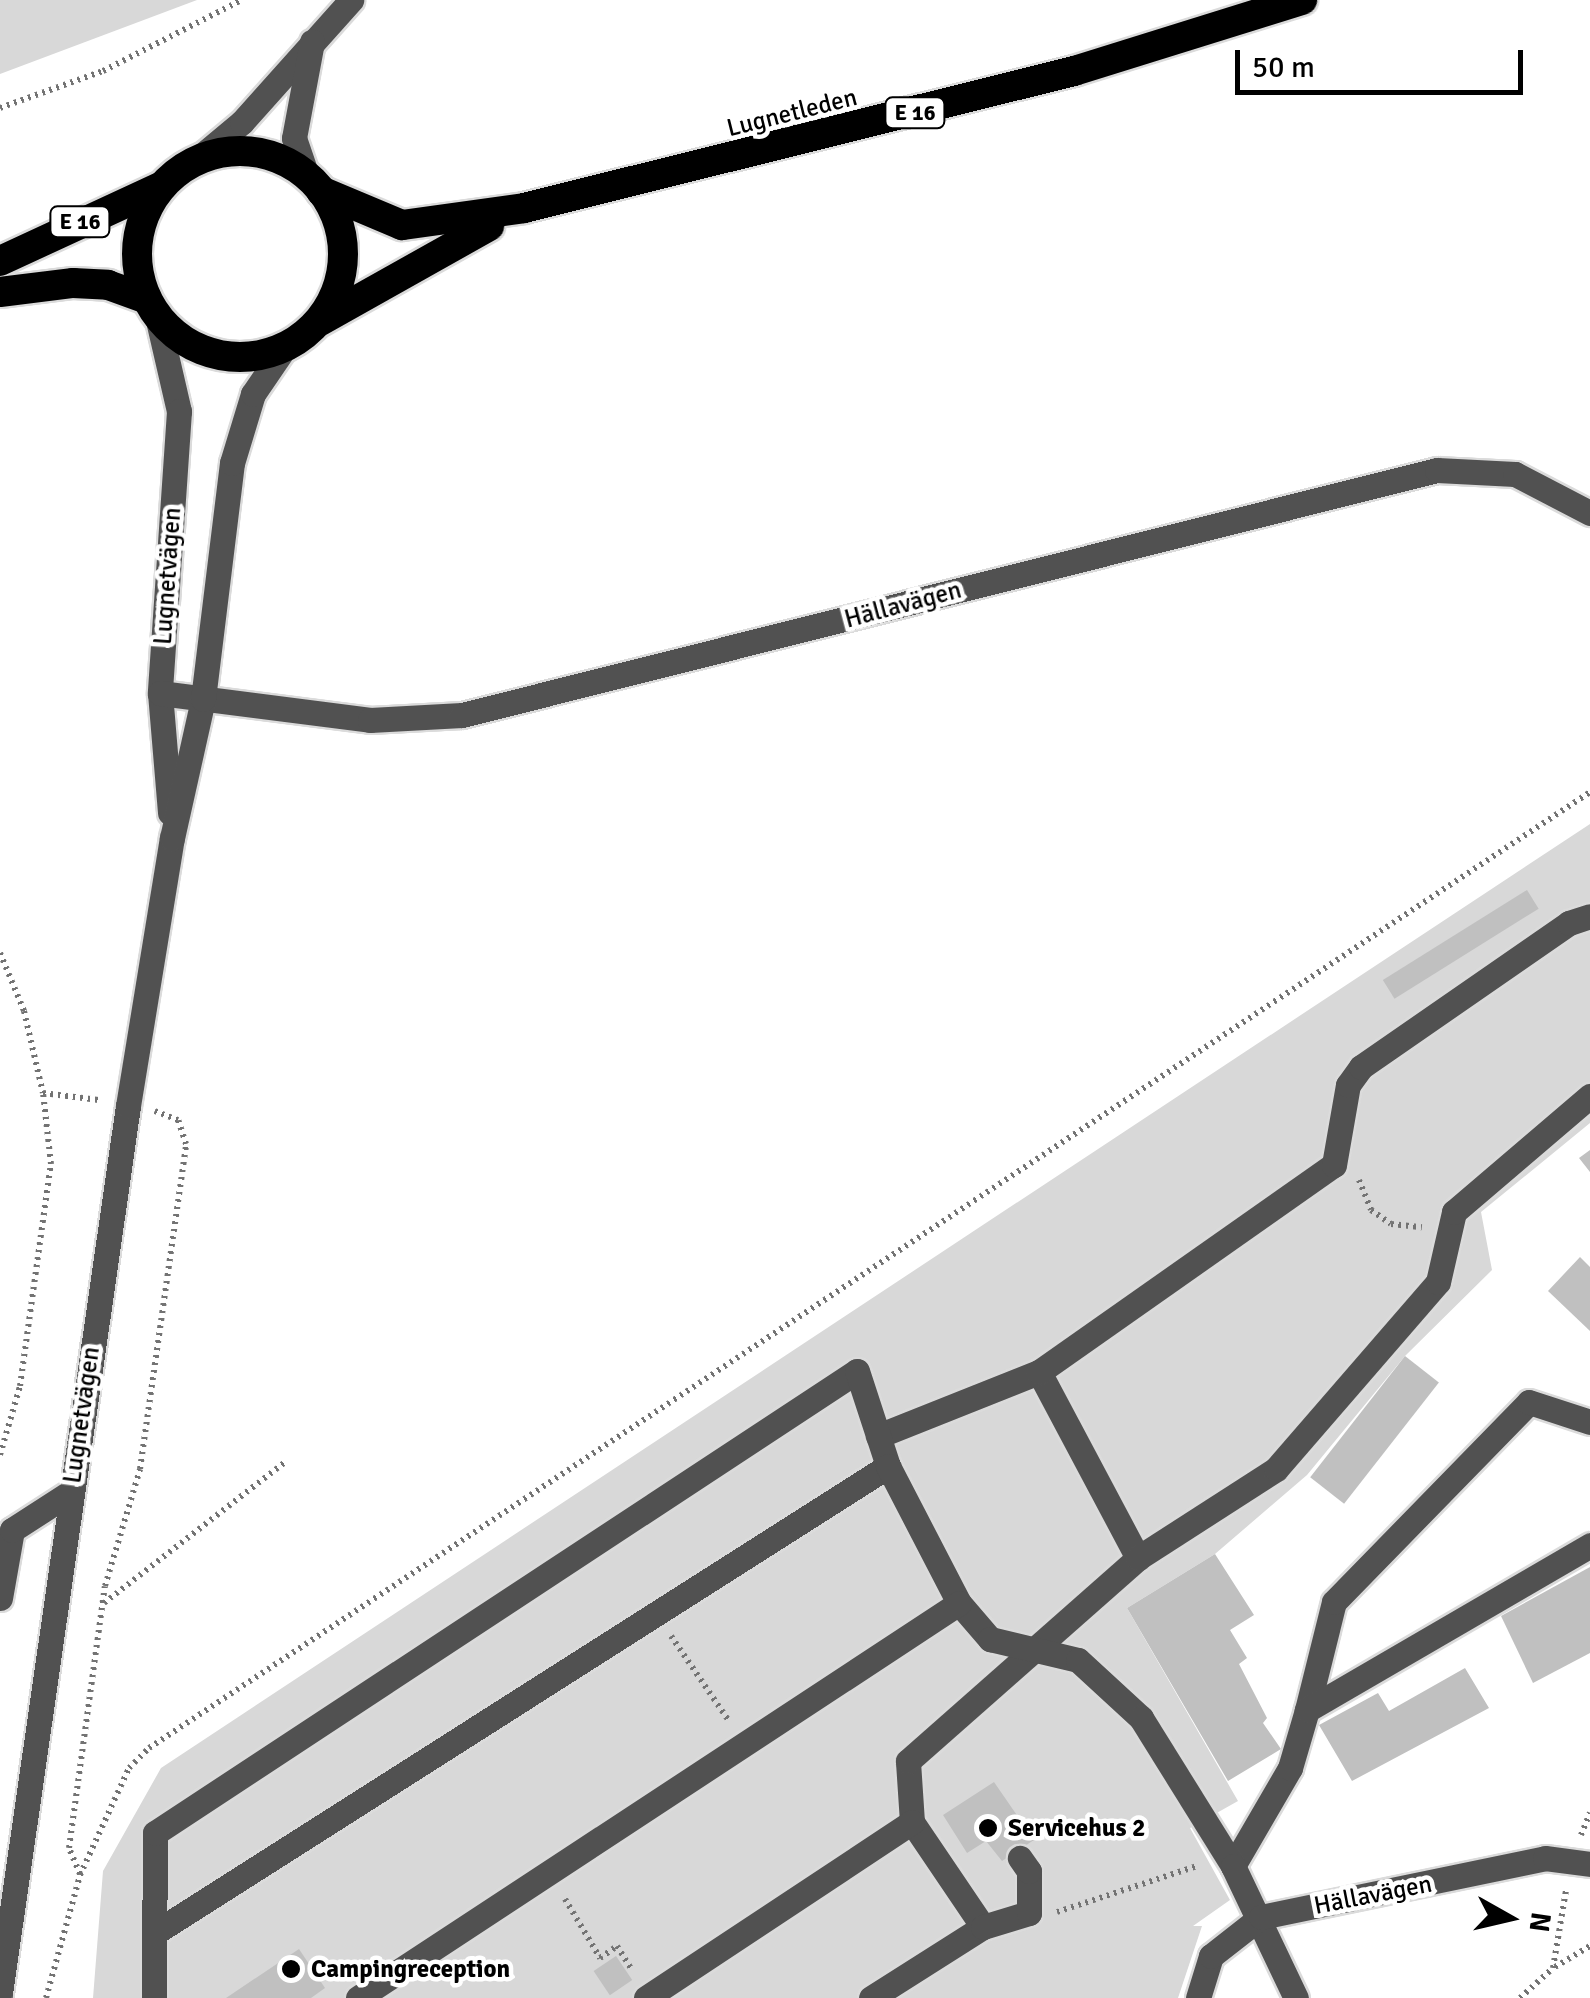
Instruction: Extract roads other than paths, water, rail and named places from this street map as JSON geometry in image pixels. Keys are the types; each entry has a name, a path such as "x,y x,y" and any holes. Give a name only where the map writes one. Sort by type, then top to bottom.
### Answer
{"highway":[{"name":"Lugnetleden","path":"314,184 402,225 524,208 1074,71 1302,0"},
{"name":"E 16","path":"0,261 162,186 194,162 232,152 261,153 314,184 340,228 342,262 337,288 317,322 284,347 246,357 206,352 152,308 108,286 73,283 0,292"},
{"name":"E 16","path":"152,308 136,248 142,221 162,186"},
{"name":"Lugnetleden","path":"317,322 524,208"}],"street":[{"path":"194,162 242,122 313,37 350,0"},
{"path":"313,37 294,138 314,184"},
{"name":"Lugnetvägen","path":"152,308 179,411 160,693 172,838"},
{"name":"Lugnetvägen","path":"0,1993 11,1841 172,838 203,700 232,462 253,394 284,347"},
{"name":"Hällavägen","path":"160,693 370,720 462,714 1437,470 1515,474 1590,514"},
{"path":"878,1436 1039,1372 1334,1164 1345,1131 1348,1085 1362,1067 1590,916"},
{"path":"983,1927 912,1822 908,1761 1138,1558 1276,1469 1438,1282 1454,1212 1590,1096"},
{"path":"154,1998 154,1833 857,1371 888,1466 959,1604 990,1639 1078,1660 1141,1718 1261,1917 1296,1998"},
{"path":"1039,1372 1138,1558"},
{"path":"1229,1860 1290,1768 1334,1602 1529,1402 1590,1422"},
{"path":"156,1932 888,1466"},
{"path":"0,1598 12,1530 70,1492"},
{"path":"1306,1710 1590,1544"},
{"path":"358,1998 959,1604"},
{"path":"648,1997 912,1822"},
{"path":"871,1998 983,1927 1029,1913 1029,1872 1020,1858"},
{"name":"Hällavägen","path":"1198,1998 1211,1956 1261,1917 1545,1858 1580,1863"}],"place":[{"name":"Servicehus 2","path":"988,1828"},
{"name":"Campingreception","path":"291,1969"}]}
